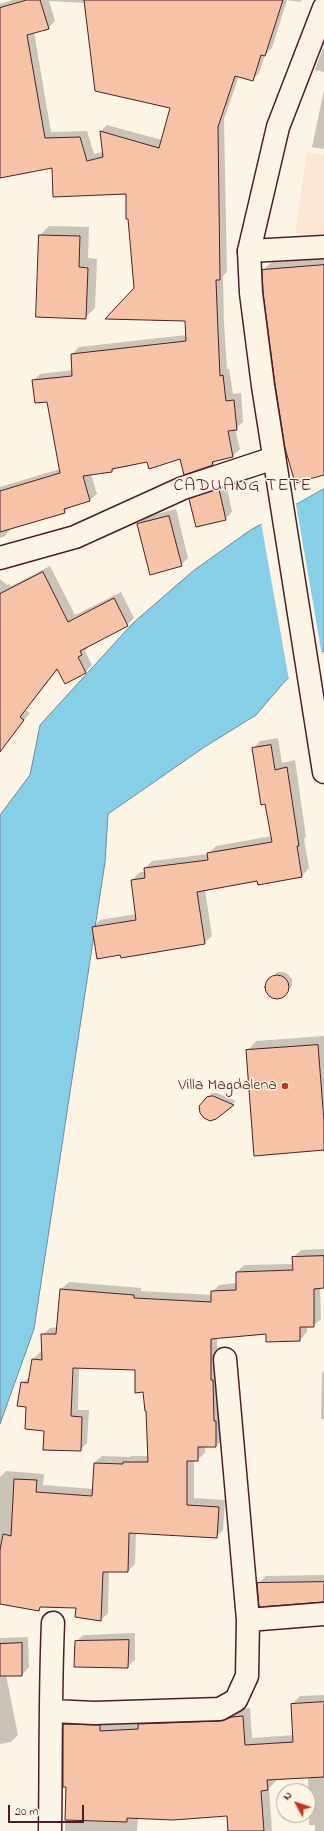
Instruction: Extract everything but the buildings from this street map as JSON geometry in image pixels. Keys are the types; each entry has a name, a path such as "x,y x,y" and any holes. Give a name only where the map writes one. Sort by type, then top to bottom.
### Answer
{"street":[{"path":"324,8 278,127 249,251 250,293 274,458 324,772"},
{"path":"249,251 324,247"},
{"path":"0,558 75,537 183,488 274,458"},
{"path":"52,1711 94,1713 220,1709 236,1700 247,1676 248,1620 225,1359"},
{"path":"248,1620 324,1614"},
{"path":"50,1831 53,1622"}],"shaded area":[{"path":"307,152 324,155 324,235 295,234"}],"water":[{"path":"324,489 324,651 286,680 256,715 203,748 108,814 105,862 34,1329 0,1424 0,815 30,775 40,725 133,623 193,571 249,531"}],"pier":[{"path":"293,504 296,504 322,655 289,680 261,522"}],"place":[{"name":"Villa Magdalena","path":"285,1086"}],"district":[{"name":"CADUANG TETE","path":"243,487"}]}
